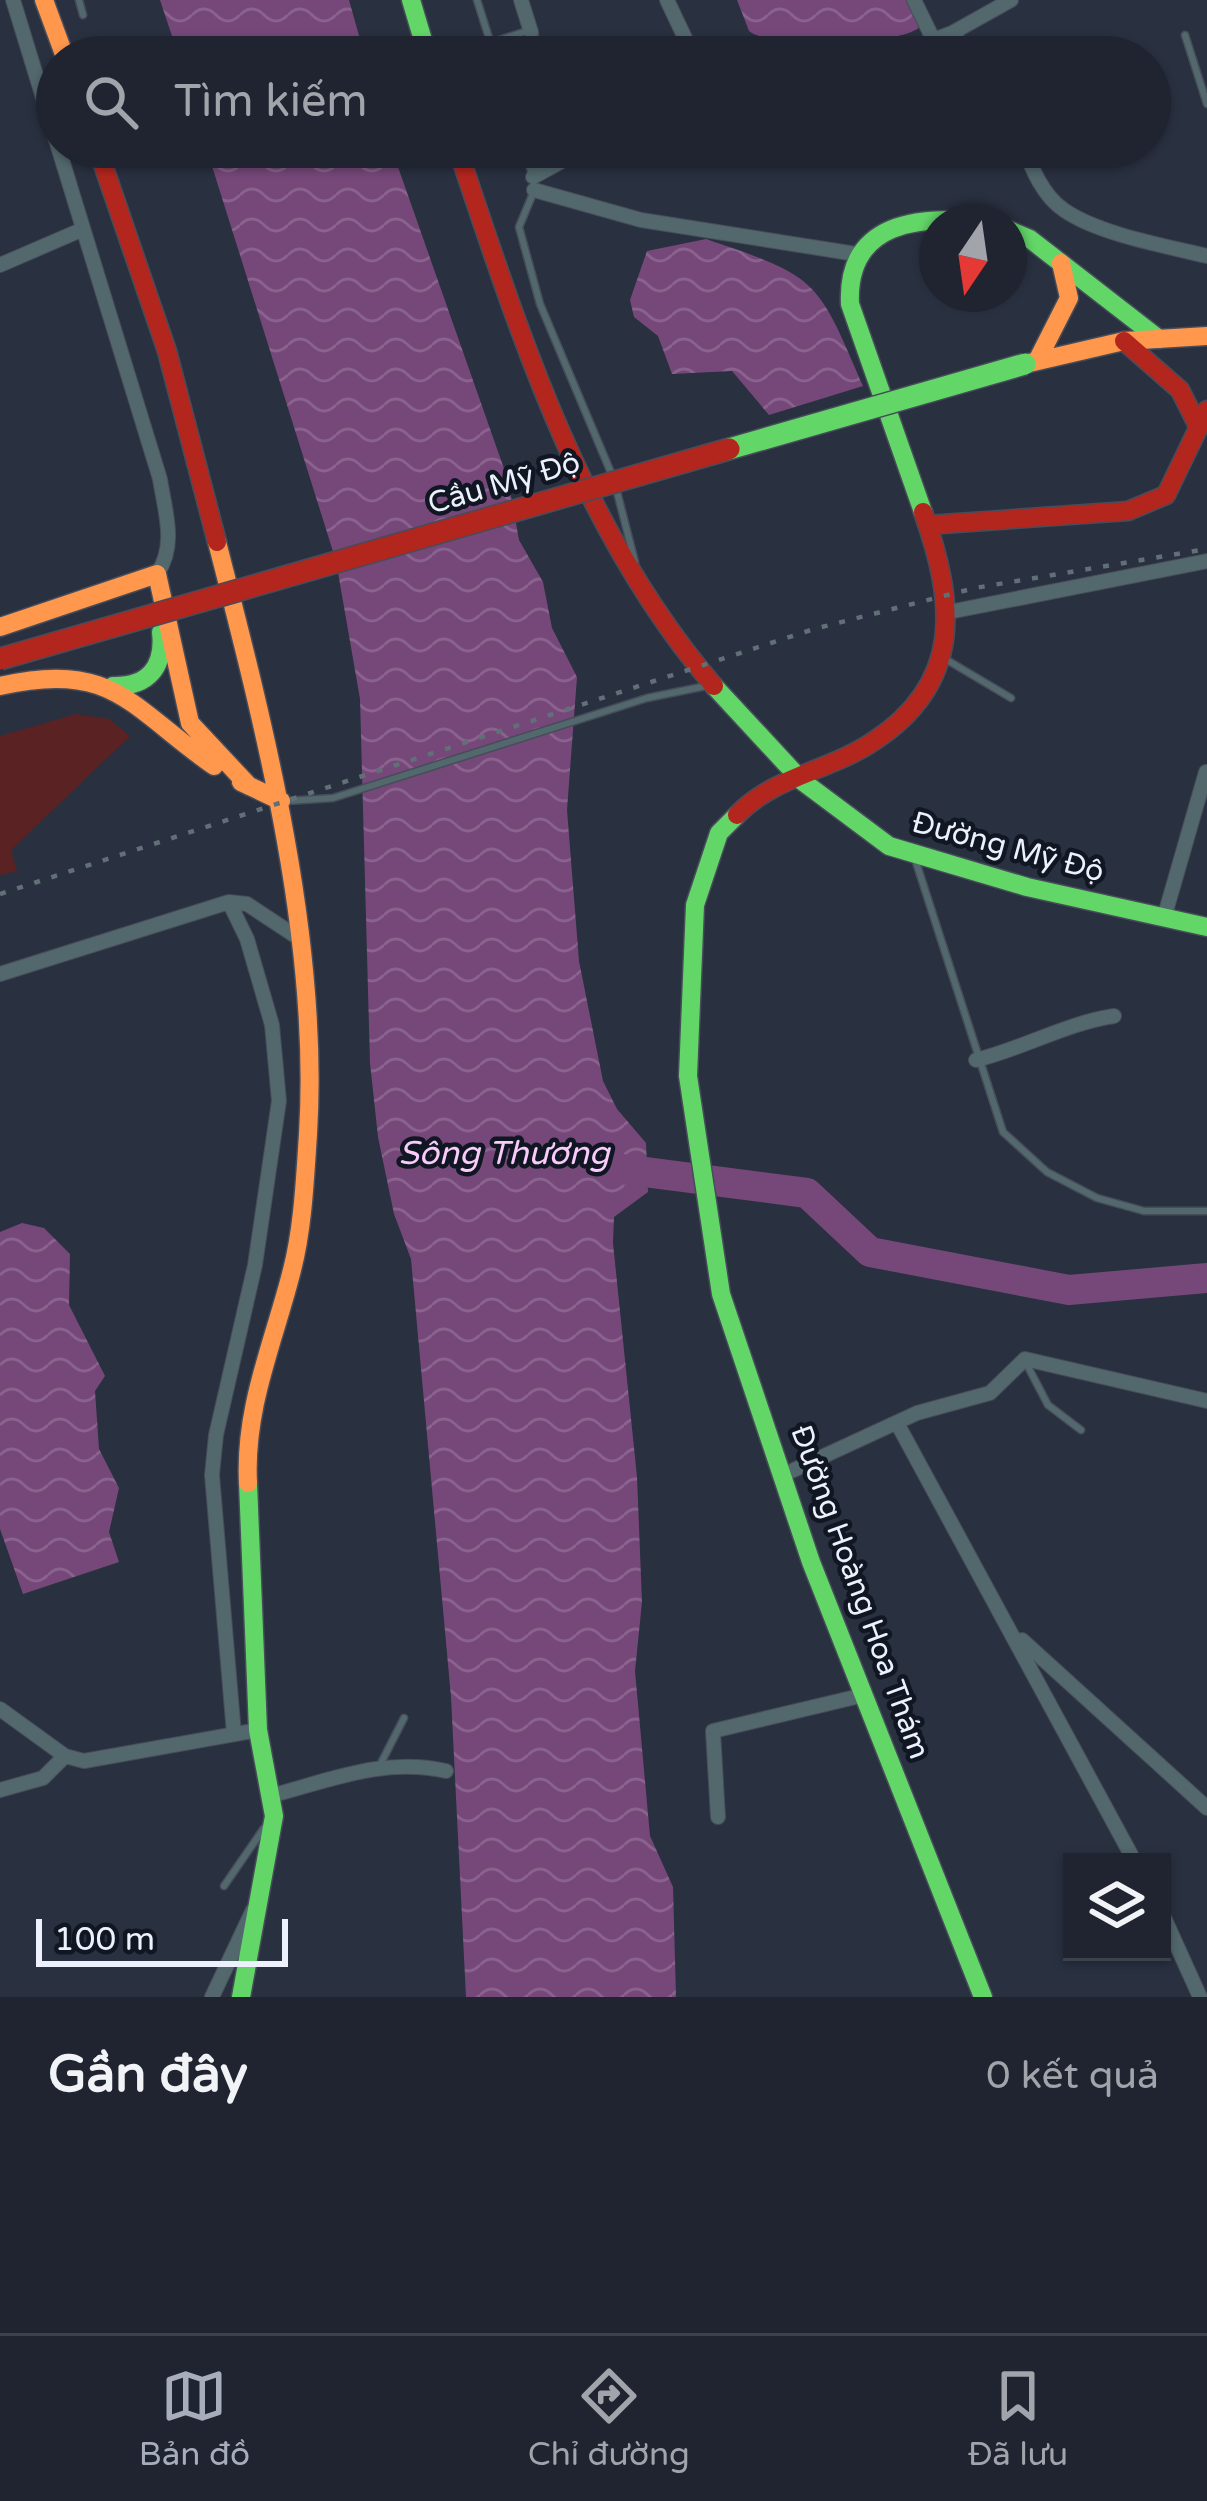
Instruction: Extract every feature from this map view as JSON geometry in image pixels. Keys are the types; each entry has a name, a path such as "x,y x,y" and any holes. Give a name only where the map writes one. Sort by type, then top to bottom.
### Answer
{"street":[{"path":"14,0 36,76"},
{"path":"44,0 57,36"},
{"path":"412,0 422,36"},
{"path":"520,0 531,31"},
{"path":"667,0 684,36"},
{"path":"914,0 932,36"},
{"path":"947,36 1011,0"},
{"path":"0,627 152,576 168,558 170,540 160,479 63,168"},
{"path":"105,168 167,351 281,800 284,856 309,1028 308,1133 294,1265 253,1400 247,1469 258,1730 272,1806 241,1997"},
{"name":"Đường Mỹ Độ","path":"464,168 551,420 603,527 710,685 797,778 888,845 915,855 1207,928"},
{"path":"534,184 555,168"},
{"path":"1033,168 1064,210 1142,240 1207,256"},
{"path":"534,184 641,220 856,254"},
{"path":"797,778 875,741 928,688 944,658 949,612 928,524 850,304 847,281 856,254 871,240 919,219"},
{"path":"0,266 81,230"},
{"path":"1027,241 1159,339"},
{"path":"1032,362 1064,315 1069,298 1061,263"},
{"name":"Cầu Mỹ Độ","path":"0,659 1032,362 1124,340 1207,336"},
{"path":"928,524 1128,511 1166,495 1203,418 1180,390 1124,340"},
{"path":"949,612 1207,562"},
{"path":"107,686 136,687 161,660 152,576"},
{"path":"152,576 190,723 249,786"},
{"path":"0,686 54,674 82,674 107,686 249,786 281,800"},
{"path":"1165,918 1206,772"},
{"name":"Đường Hoàng Hoa Thám","path":"797,778 754,796 732,814 719,833 694,905 688,1076 695,1147 721,1294 811,1562 983,1997"},
{"path":"0,974 230,902 248,904 297,937"},
{"path":"230,902 253,956 272,1025 279,1101 272,1175 216,1435 212,1475 234,1734"},
{"path":"976,1060 1040,1043 1083,1021 1114,1016"},
{"path":"784,1474 897,1423 990,1393 1024,1359 1207,1400"},
{"path":"897,1423 1130,1853"},
{"path":"1013,1632 1207,1808"},
{"path":"718,1817 713,1731 863,1695"},
{"path":"0,1709 65,1756 105,1760 258,1730"},
{"path":"0,1790 43,1778 65,1756"},
{"path":"272,1806 380,1765 406,1762 446,1772"},
{"path":"212,1997 255,1905"},
{"path":"1171,1933 1200,1997"}],"lane":[{"path":"79,0 83,15"},
{"path":"477,0 488,36"},
{"path":"514,36 531,31"},
{"path":"1185,35 1207,104"},
{"path":"530,168 534,184 519,226 540,304 608,463 639,585"},
{"path":"944,658 1011,698"},
{"path":"281,800 333,798 647,698 710,685"},
{"path":"915,855 976,1060 1003,1132 1047,1172 1097,1198 1144,1211 1207,1211"},
{"path":"1024,1359 1048,1405 1081,1430"},
{"path":"380,1765 404,1718"},
{"path":"224,1886 272,1806"}],"shaded area":[{"path":"76,714 109,719 130,736 11,850 17,871 0,875 0,736"}],"water":[{"path":"160,0 349,0 359,36 172,36"},
{"path":"737,0 912,0 921,26 898,36 761,36 749,31"},
{"name":"Sông Thương","path":"213,168 398,168 508,480 519,540 543,582 552,628 577,677 567,810 579,961 603,1081 617,1109 646,1143 648,1192 614,1217 613,1243 637,1477 642,1602 635,1671 650,1836 673,1887 676,1997 466,1997 451,1697 411,1259 394,1214 378,1137 370,1063 360,699 336,561"},
{"path":"706,239 771,263 809,286 835,323 863,386 769,415 732,371 672,374 658,336 634,317 630,300 647,251"},
{"path":"22,1223 44,1228 70,1254 69,1305 105,1376 95,1391 99,1449 119,1488 109,1532 119,1562 23,1594 0,1529 0,1232"}],"waterway":[{"path":"606,1167 807,1193 870,1252 1069,1290 1207,1278"}],"tunnel":[{"path":"531,32 532,36"}],"railway":[{"path":"0,894 814,629 975,588 1207,549"}],"traffic: fast":[{"path":"411,0 422,36"},
{"path":"919,222 892,229 860,255 852,276 850,304 923,512"},
{"path":"1027,238 1159,339"},
{"path":"729,449 1025,364"},
{"path":"113,686 136,683 152,672 160,655 161,632"},
{"path":"714,686 802,781 889,846 1027,887 1207,927"},
{"path":"737,815 719,833 695,905 688,1076 721,1294 811,1562 983,1997"},
{"path":"241,1997 274,1816 258,1730 248,1483"}],"traffic: slow":[{"path":"44,0 57,36"},
{"path":"1038,359 1069,298 1061,263"},
{"path":"1025,364 1124,341 1207,336"},
{"path":"217,542 285,836 306,986 310,1061 299,1237 255,1401 248,1483"},
{"path":"0,627 157,574 190,723 249,786"},
{"path":"0,686 69,679 95,684 139,708 214,766"},
{"path":"241,782 281,801"}],"traffic: jam":[{"path":"104,168 167,351 217,542"},
{"path":"464,168 531,360 591,498 668,627 714,686"},
{"path":"1124,341 1180,390 1198,426"},
{"path":"928,525 1128,511 1166,495 1207,410"},
{"path":"0,659 729,449"},
{"path":"737,815 768,791 874,741 924,693 944,638 945,608 942,577 923,512"}]}
